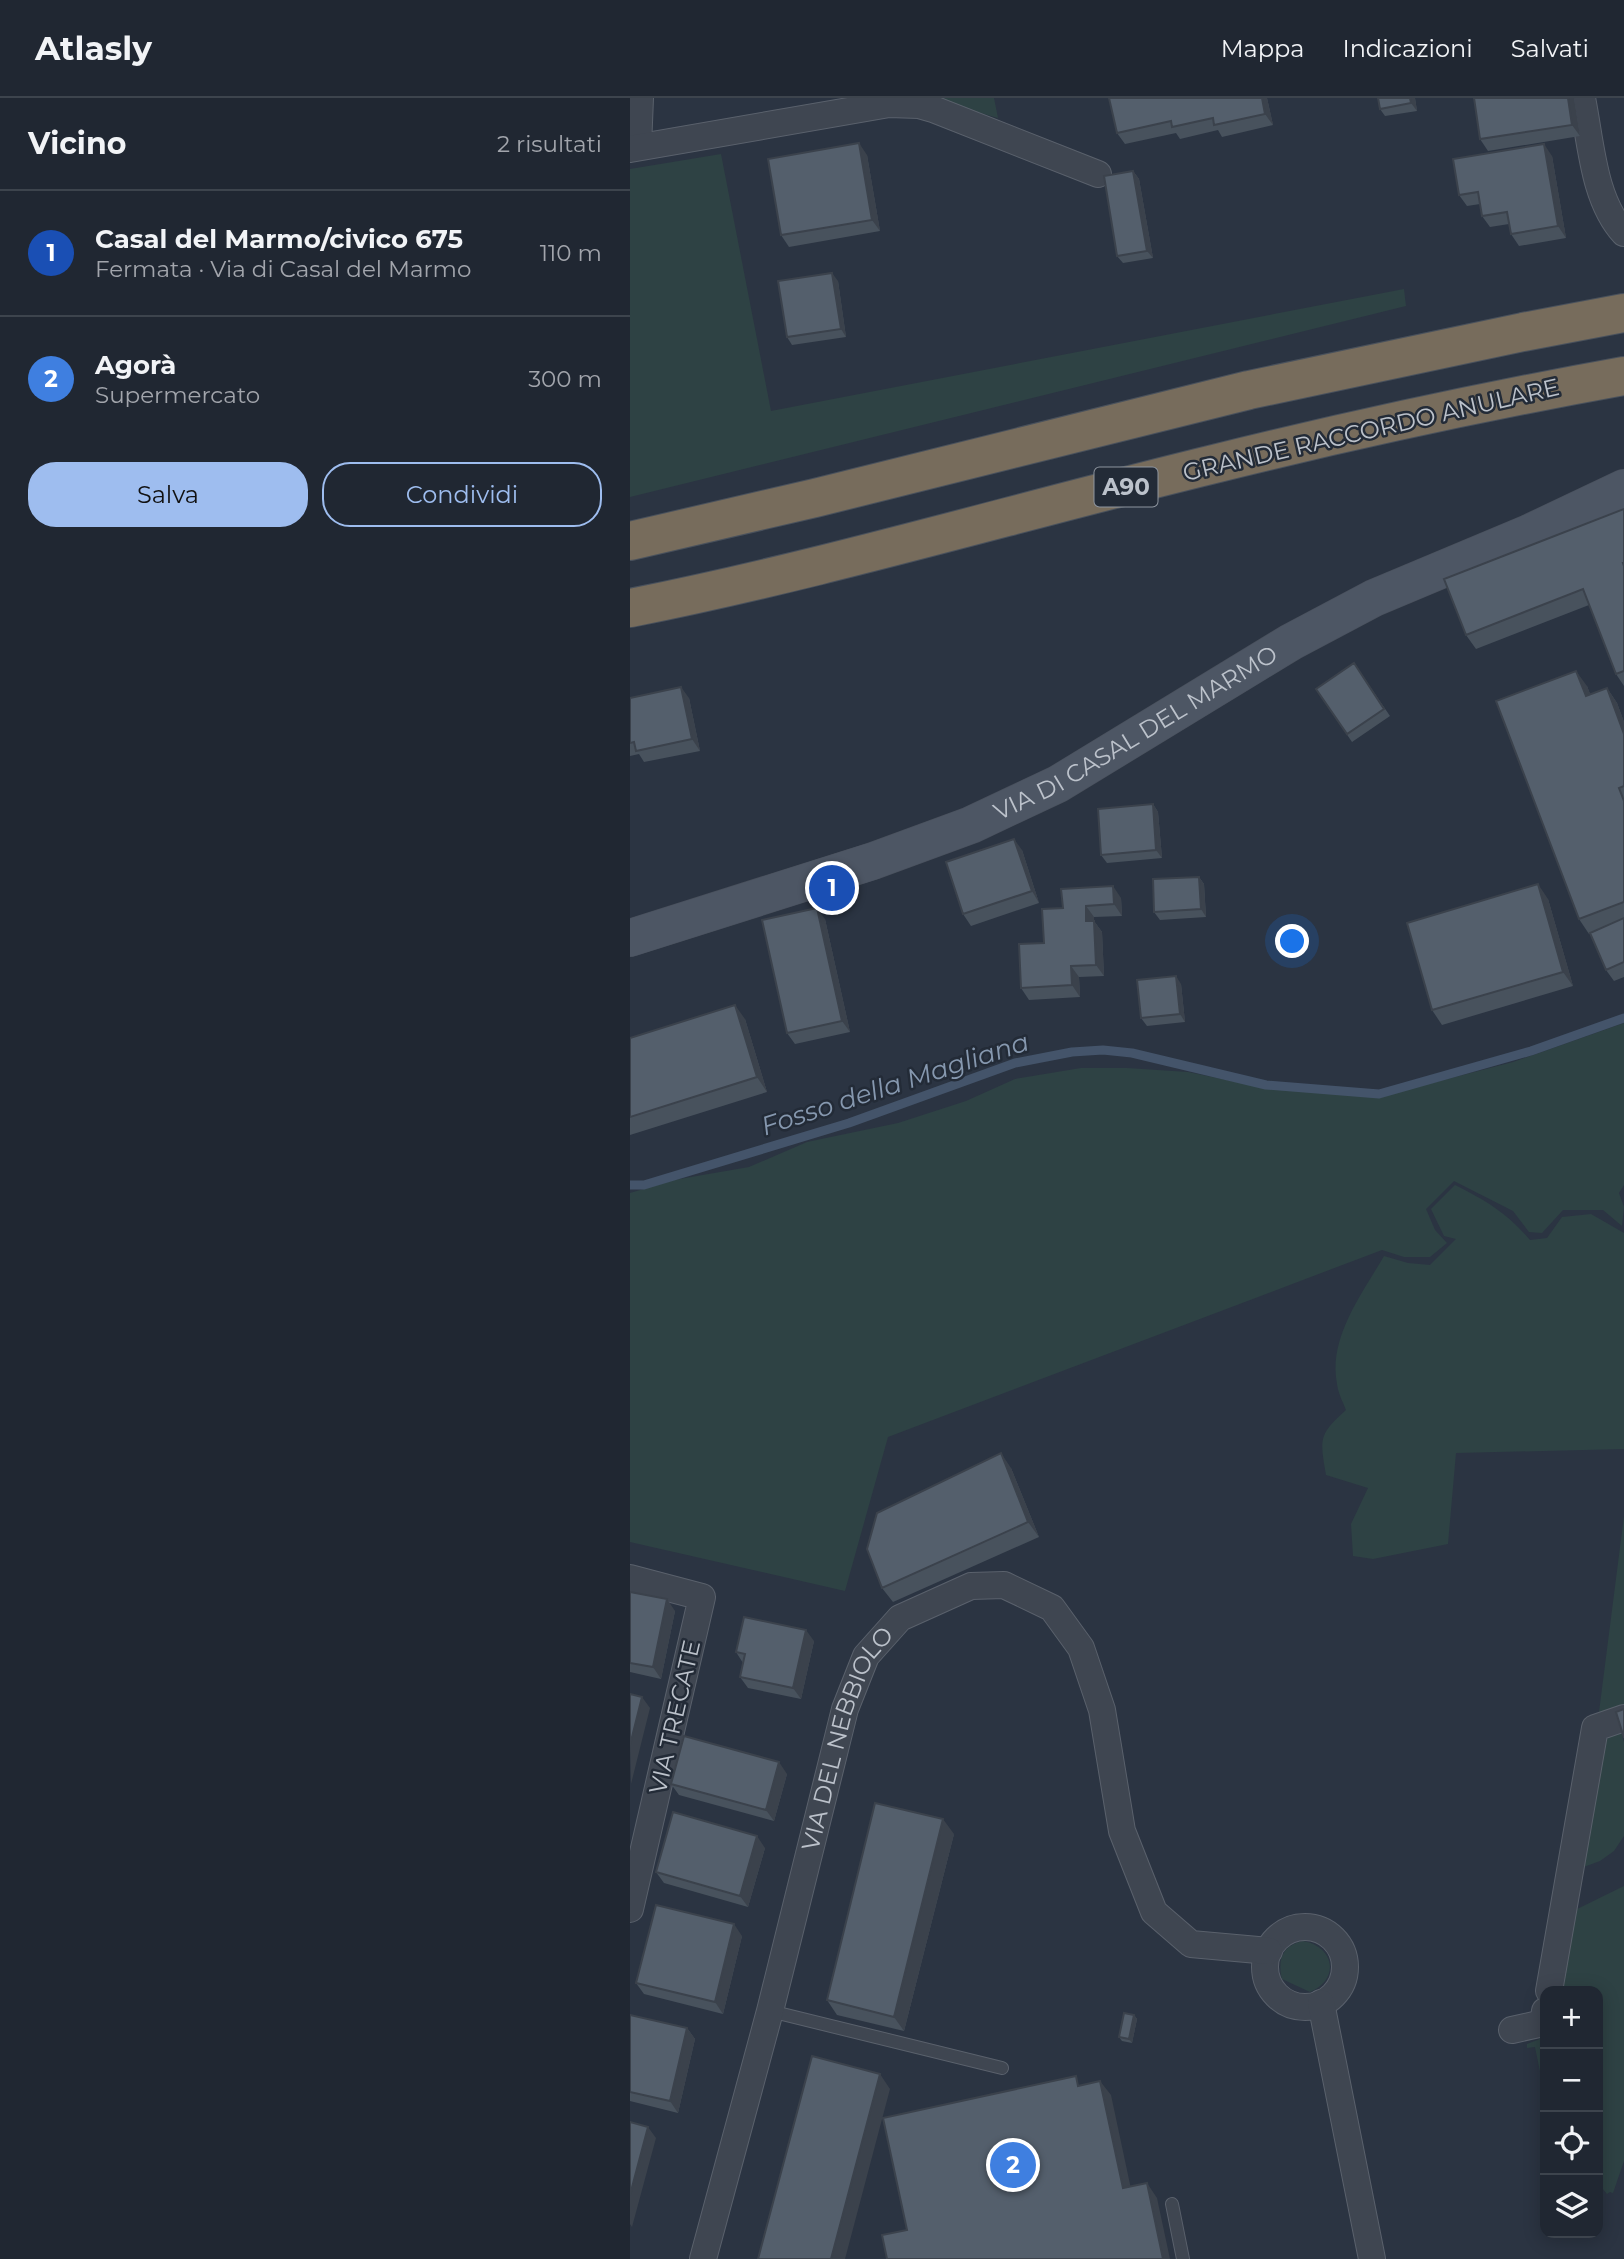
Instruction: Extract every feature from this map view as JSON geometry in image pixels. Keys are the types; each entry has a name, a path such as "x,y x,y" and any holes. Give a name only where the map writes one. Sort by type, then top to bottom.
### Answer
{"highway":[{"path":"630,541 1249,390 1624,313"},
{"name":"GRANDE RACCORDO ANULARE","path":"630,608 836,562 1210,465 1521,395 1624,376"},
{"path":"630,620 687,597"}],"main road":[{"name":"VIA DI CASAL DEL MARMO","path":"630,938 873,861 971,825 1058,784 1291,642 1374,598 1529,533 1624,488"}],"street":[{"path":"640,98 634,148 889,104 905,104 933,109 1098,174"},
{"path":"1582,98 1604,201 1614,221 1624,233"},
{"name":"VIA TRECATE","path":"630,1578 702,1597 630,1909"},
{"name":"VIA DEL NEBBIOLO","path":"703,2259 770,2011 845,1709 866,1656 900,1618 971,1586 1004,1585 1052,1608 1081,1648 1102,1710 1122,1830 1154,1912 1191,1944 1269,1951"},
{"path":"1550,1986 1595,1728 1624,1718"},
{"path":"1310,1927 1323,1931 1333,1938 1345,1961 1340,1986 1332,1996 1308,2007 1283,2000 1273,1990 1267,1978 1265,1965 1269,1951 1285,1932 1310,1927"},
{"path":"1321,2003 1370,2256"},
{"path":"1512,2030 1540,2024"}],"lane":[{"path":"770,2011 1002,2068"},
{"path":"1172,2204 1184,2259"}],"green space":[{"path":"929,98 994,98 998,118"},
{"path":"721,154 771,411 1404,289 1406,306 630,497 630,169"},
{"path":"1624,1023 1624,1185 1619,1193 1624,1207 1622,1226 1603,1210 1563,1210 1542,1233 1529,1232 1513,1211 1454,1181 1426,1209 1435,1230 1447,1243 1430,1257 1404,1257 1382,1250 888,1437 845,1591 630,1542 630,1193 674,1180 749,1167 807,1142 898,1123 966,1101 1015,1079 1081,1068 1127,1068 1188,1072 1286,1090 1378,1097 1513,1062"},
{"path":"1455,1185 1496,1208 1530,1240 1547,1238 1562,1217 1591,1214 1624,1233 1624,1449 1456,1453 1448,1544 1373,1559 1353,1556 1351,1524 1368,1488 1326,1475 1322,1445 1330,1426 1346,1410 1337,1384 1337,1350 1357,1301 1384,1256 1408,1263 1430,1265 1456,1239 1444,1236 1431,1209"},
{"path":"1624,1516 1624,1705 1599,1712"},
{"path":"1620,1728 1624,1742 1624,1836 1614,1851 1600,1861 1581,1868 1601,1744"},
{"path":"1624,1886 1624,2161 1613,2193 1607,2194 1603,2189 1603,1986 1559,1986 1573,1911"},
{"path":"1303,1941 1322,1950 1330,1964 1326,1979 1310,1992 1282,1979 1280,1965 1286,1950"},
{"path":"1540,2039 1540,2072 1535,2047 1527,2048 1527,2044"}],"building":[{"path":"1109,98 1262,98 1265,114 1214,125 1213,118 1172,127 1171,121 1117,133"},
{"path":"1378,98 1410,98 1411,103 1380,109"},
{"path":"1474,98 1568,98 1572,125 1480,139"},
{"path":"859,143 872,220 781,235 768,159"},
{"path":"1544,144 1558,226 1511,234 1507,212 1482,216 1478,192 1459,195 1453,159"},
{"path":"1133,171 1147,251 1117,256 1104,176"},
{"path":"832,273 841,329 787,337 778,281"},
{"path":"1624,509 1624,671 1616,674 1583,589 1466,635 1444,579"},
{"path":"1354,663 1384,709 1347,734 1316,689"},
{"path":"1576,671 1586,696 1607,688 1624,734 1624,786 1619,788 1624,801 1624,902 1579,919 1496,701"},
{"path":"681,687 692,739 636,751 634,742 630,743 630,698"},
{"path":"1153,804 1156,850 1101,855 1098,809"},
{"path":"1014,839 1032,891 963,914 946,862"},
{"path":"1199,877 1201,909 1154,912 1153,879"},
{"path":"1538,884 1563,972 1432,1010 1407,923"},
{"path":"1113,886 1114,904 1086,906 1086,921 1094,921 1096,965 1071,966 1072,985 1021,988 1019,944 1044,943 1042,909 1063,908 1061,889"},
{"path":"817,908 842,1021 787,1033 762,920"},
{"path":"1624,918 1624,962 1606,970 1590,933"},
{"path":"1176,976 1180,1014 1141,1018 1137,980"},
{"path":"735,1005 757,1077 630,1117 630,1038"},
{"path":"1001,1453 1028,1522 882,1588 867,1549 877,1513"},
{"path":"630,1592 667,1599 653,1667 630,1663"},
{"path":"744,1617 806,1630 793,1688 740,1677 745,1654 736,1652"},
{"path":"630,1694 642,1697 630,1745"},
{"path":"1624,1709 1624,1738 1616,1712"},
{"path":"684,1736 779,1762 766,1810 671,1784"},
{"path":"875,1803 943,1819 894,2017 827,2000"},
{"path":"673,1812 757,1836 740,1896 656,1872"},
{"path":"656,1905 734,1924 715,2002 636,1983"},
{"path":"1124,2013 1134,2015 1129,2039 1119,2037"},
{"path":"630,2015 687,2028 670,2101 630,2092"},
{"path":"812,2056 880,2074 831,2259 758,2259"},
{"path":"1076,2076 1078,2086 1100,2081 1123,2188 1147,2183 1163,2259 887,2259 882,2235 907,2230 883,2118"},
{"path":"630,2122 648,2127 630,2195"}],"waterway":[{"name":"Fosso della Magliana","path":"630,1185 644,1185 849,1123 1015,1063 1072,1052 1103,1050 1132,1053 1266,1085 1379,1094 1531,1051 1624,1018"}],"place":[{"name":"Casal del Marmo/civico 675","path":"832,888"},
{"name":"Agorà","path":"1013,2165"}]}
